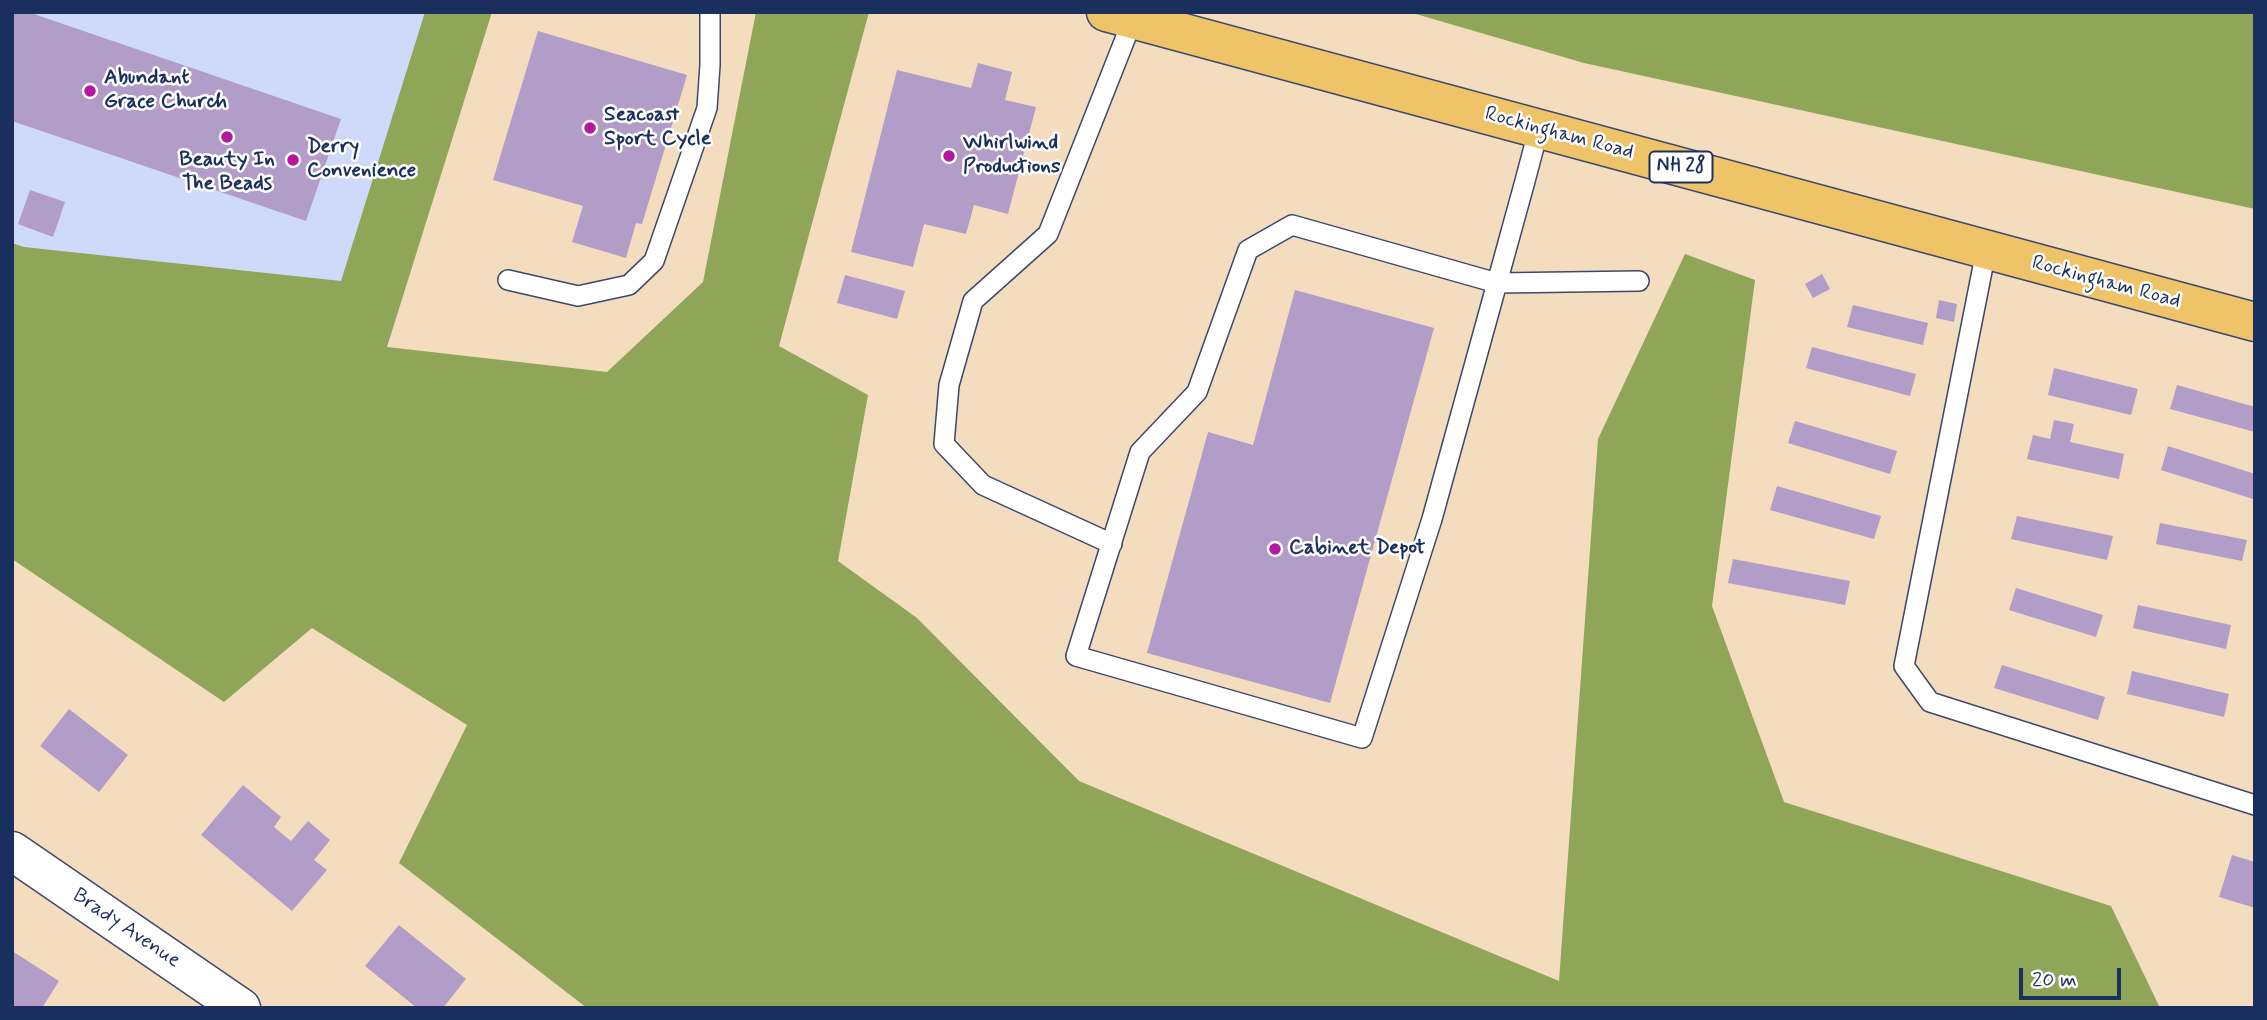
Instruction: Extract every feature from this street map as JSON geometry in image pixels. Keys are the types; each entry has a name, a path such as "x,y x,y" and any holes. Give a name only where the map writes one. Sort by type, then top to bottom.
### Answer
{"main road":[{"name":"Rockingham Road","path":"1120,16 2255,322"}],"street":[{"name":"Brady Avenue","path":"12,851 241,1008"}],"lane":[{"path":"508,280 578,296 629,285 654,261 707,108 710,12"},
{"path":"1112,544 983,485 944,444 949,385 973,301 1048,234 1120,16"},
{"path":"1539,128 1497,283 1433,519 1362,738 1076,656 1140,452 1196,393 1248,250 1292,225 1497,283 1639,281"},
{"path":"1986,251 1904,666 1930,702 2255,805"}],"shaded area":[{"path":"12,12 478,12 321,473 12,353"}],"green space":[{"path":"425,12 492,12 387,347 607,372 703,282 756,12 869,12 779,346 868,395 838,561 917,618 1079,781 1559,981 1598,439 1685,254 1755,280 1712,606 1784,802 2111,906 2160,1008 587,1008 399,863 467,725 312,628 224,702 12,559 12,243 24,247 341,281"},
{"path":"1409,12 2255,12 2255,209 1584,63"}],"building":[{"path":"12,12 28,12 341,119 306,221 12,121"},
{"name":"Seacoast Sport Cycle","path":"538,31 687,75 642,224 636,223 626,258 572,242 583,206 493,180"},
{"name":"Whirlwind Productions","path":"978,63 1012,72 1005,100 1036,107 1008,214 974,205 966,234 924,224 913,267 851,252 897,70 971,88"},
{"path":"30,190 65,202 53,237 18,224"},
{"path":"1822,274 1830,289 1813,298 1805,284"},
{"path":"845,275 905,291 897,319 837,303"},
{"name":"Cabinet Depot","path":"1295,290 1434,328 1330,703 1147,653 1208,432 1253,445"},
{"path":"1939,300 1957,304 1954,322 1936,318"},
{"path":"1853,305 1928,323 1923,345 1847,327"},
{"path":"1812,347 1916,374 1910,396 1806,368"},
{"path":"2054,368 2138,389 2131,415 2048,395"},
{"path":"2177,385 2255,407 2255,432 2170,409"},
{"path":"2054,420 2074,424 2070,442 2124,454 2119,479 2027,459 2033,435 2050,439"},
{"path":"1795,421 1897,451 1890,474 1788,443"},
{"path":"2168,446 2255,474 2253,499 2161,470"},
{"path":"1777,486 1881,516 1874,539 1770,510"},
{"path":"2017,516 2113,536 2107,560 2011,539"},
{"path":"2160,523 2247,540 2242,561 2156,544"},
{"path":"1733,559 1850,581 1845,605 1728,583"},
{"path":"2016,588 2103,615 2096,637 2009,610"},
{"path":"2138,605 2231,625 2226,649 2133,628"},
{"path":"2002,665 2105,697 2098,720 1994,688"},
{"path":"2132,671 2229,694 2224,717 2127,694"},
{"path":"69,709 128,755 99,792 40,746"},
{"path":"243,785 281,817 274,827 291,841 308,821 330,840 314,860 327,870 292,911 201,835"},
{"path":"2232,855 2255,862 2255,908 2219,897"},
{"path":"399,925 466,979 443,1008 417,1008 365,966"},
{"path":"12,951 59,981 42,1008 12,1008"}],"place":[{"name":"Abundant Grace Church","path":"90,91"},
{"name":"Seacoast Sport Cycle","path":"590,128"},
{"name":"Beauty In The Beads","path":"227,137"},
{"name":"Whirlwind Productions","path":"949,156"},
{"name":"Derry Convenience","path":"293,160"},
{"name":"Cabinet Depot","path":"1275,549"}]}
